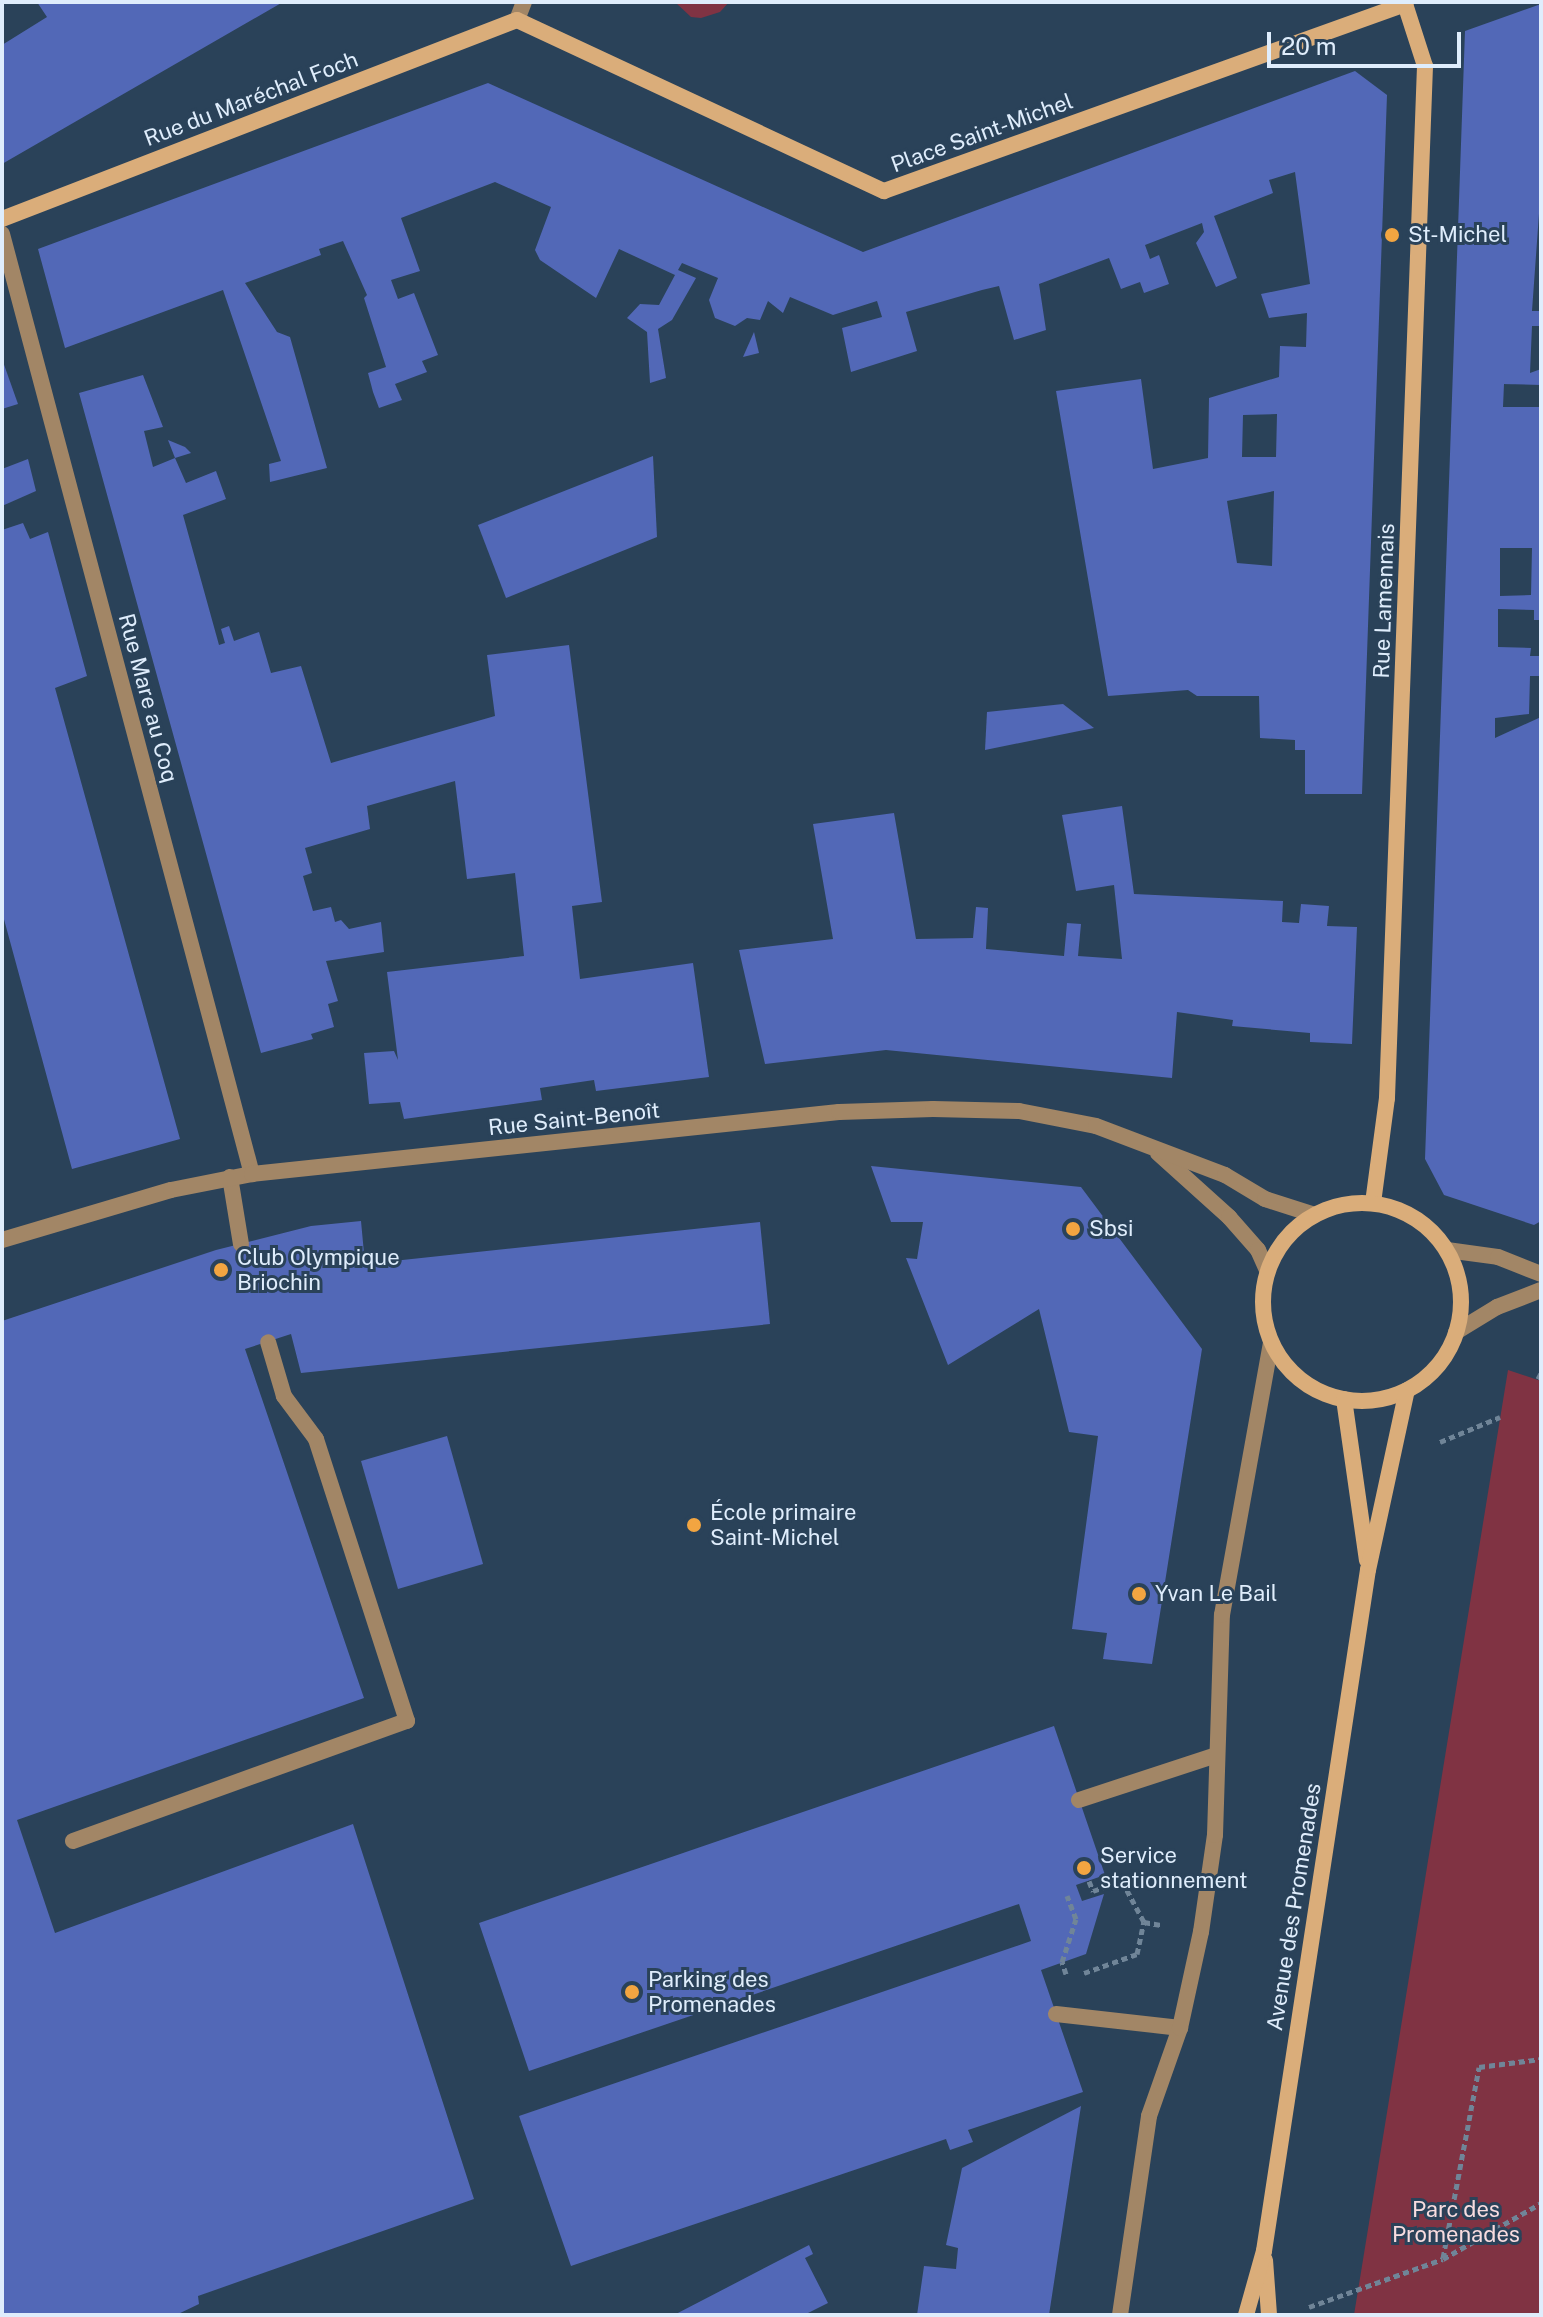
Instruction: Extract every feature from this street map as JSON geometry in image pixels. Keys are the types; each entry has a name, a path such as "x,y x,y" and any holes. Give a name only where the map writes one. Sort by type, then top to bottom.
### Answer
{"street":[{"path":"517,20 524,2"},
{"name":"Place Saint-Michel","path":"517,20 884,191 1406,3"},
{"name":"Rue Lamennais","path":"1373,1203 1387,1098 1425,66 1406,3"},
{"name":"Rue du Maréchal Foch","path":"2,219 517,20"},
{"name":"Rue Mare au Coq","path":"2,234 252,1174"},
{"name":"Rue Saint-Benoît","path":"2,1240 230,1177 839,1112 933,1109 1019,1111 1096,1126 1225,1175 1265,1199 1315,1215"},
{"name":"Rue Saint-Benoît","path":"1154,1149 1229,1217 1258,1250 1267,1270"},
{"path":"230,1177 241,1244"},
{"path":"1373,1203 1428,1227 1447,1250 1461,1304 1456,1332 1445,1356 1407,1390 1365,1401 1344,1399 1300,1379 1271,1342 1262,1306 1267,1270 1294,1229 1315,1215 1373,1203"},
{"path":"1447,1250 1498,1257 1541,1274"},
{"path":"1456,1332 1497,1307 1541,1290"},
{"path":"73,1841 407,1721 316,1439 284,1396 268,1342"},
{"path":"1120,2315 1147,2129 1180,2028 1201,1932 1215,1835 1222,1615 1271,1342"},
{"name":"Avenue des Promenades","path":"1246,2315 1264,2251 1368,1570 1395,1461 1407,1390"},
{"name":"Avenue des Promenades","path":"1344,1399 1368,1570"},
{"path":"1079,1800 1217,1755"},
{"path":"1056,2014 1180,2028"},
{"name":"Avenue des Promenades","path":"1264,2251 1269,2315"}],"path":[{"path":"1395,1461 1500,1417"},
{"path":"1067,1896 1076,1919 1062,1962 1068,1979 1137,1954 1144,1922 1122,1881 1093,1891 1089,1881"},
{"path":"1144,1922 1201,1932"},
{"path":"1443,2259 1479,2067 1541,2059"},
{"path":"1300,2310 1443,2259 1541,2203"}],"green space":[{"path":"675,2 729,2 720,12 701,18 691,17"},
{"name":"Parc des Promenades","path":"1508,1370 1541,1381 1541,2315 1354,2315"}],"building":[{"path":"37,2 283,2 2,164 2,45 47,17"},
{"path":"1541,4 1541,186 1532,311 1541,311 1541,326 1532,326 1530,373 1541,369 1541,385 1504,384 1503,407 1541,407 1541,620 1534,620 1534,610 1498,609 1498,647 1531,648 1530,656 1541,656 1541,676 1530,676 1529,714 1495,718 1495,738 1541,717 1541,1221 1534,1225 1444,1195 1425,1159 1465,31","holes":["1500,548 1532,548 1531,595 1500,596"]},
{"path":"1355,71 1387,95 1362,794 1305,794 1305,750 1295,750 1295,740 1260,738 1259,696 1197,696 1188,690 1108,696 1056,391 1141,379 1153,469 1208,458 1209,398 1279,377 1280,346 1306,347 1307,313 1269,318 1261,294 1310,284 1295,172 1269,180 1273,193 1214,216 1237,278 1216,287 1196,243 1204,232 1202,223 1145,245 1150,259 1159,255 1169,284 1144,293 1140,282 1121,289 1109,258 1039,284 1046,330 1014,340 999,286 982,290 906,312 917,351 851,372 842,328 882,317 877,301 833,315 790,297 783,313 768,301 760,320 747,318 735,326 715,318 709,300 718,278 682,263 678,270 696,278 672,320 658,329 666,378 650,383 647,332 627,318 640,304 659,305 675,275 619,249 596,298 540,260 535,250 551,207 495,182 401,218 420,271 391,280 398,299 414,293 438,355 422,361 427,372 395,384 402,400 379,408 373,392 368,373 386,367 364,298 367,295 343,241 319,249 321,255 245,283 277,332 290,337 327,468 270,482 269,464 281,461 223,290 65,348 38,249 488,83 863,252","holes":["1277,414 1276,457 1242,457 1243,415","1274,491 1272,566 1237,563 1227,501"]},
{"path":"754,332 759,353 743,357"},
{"path":"2,359 18,404 2,409"},
{"path":"143,375 163,427 144,431 153,467 175,458 186,483 216,471 226,499 183,515 219,645 225,643 221,629 229,626 234,641 259,632 271,673 301,666 331,763 495,716 487,655 569,645 602,902 572,906 580,979 693,963 709,1077 596,1091 594,1080 540,1088 542,1100 404,1119 400,1102 369,1104 364,1053 394,1051 398,1060 387,972 524,956 515,873 467,879 455,781 367,806 370,829 305,848 312,873 303,876 313,911 331,907 335,922 341,920 349,929 381,922 384,952 326,961 338,1001 328,1004 334,1027 311,1034 313,1039 261,1053 79,393"},
{"path":"168,440 185,447 191,453 175,458"},
{"path":"653,456 657,537 506,598 478,525"},
{"path":"28,459 36,491 2,506 2,469"},
{"path":"23,523 30,539 48,532 87,676 55,688 180,1139 72,1169 2,912 2,530"},
{"path":"1063,704 1094,728 985,750 987,712"},
{"path":"1122,806 1134,894 1283,901 1282,922 1299,923 1301,904 1329,906 1327,926 1357,927 1352,1044 1310,1042 1310,1033 1232,1026 1233,1020 1177,1012 1172,1078 886,1050 765,1064 739,950 833,939 813,824 894,813 916,939 973,938 976,907 988,908 986,949 1064,956 1067,923 1081,924 1078,956 1122,959 1114,885 1076,891 1062,815"},
{"path":"871,1166 1081,1187 1202,1349 1152,1664 1103,1659 1107,1633 1072,1629 1098,1436 1069,1432 1039,1309 948,1365 906,1258 917,1259 923,1222 891,1222"},
{"path":"361,1221 365,1264 760,1222 770,1324 301,1373 291,1334 245,1349 364,1698 17,1820 55,1933 353,1824 474,2199 198,2296 199,2304 176,2315 2,2315 2,1321 216,1250 311,1226"},
{"path":"447,1436 483,1564 398,1589 361,1461"},
{"name":"Parking des Promenades","path":"1054,1726 1105,1875 1076,1885 1082,1901 1104,1894 1086,1954 1041,1970 1083,2092 968,2130 973,2142 950,2150 946,2139 571,2266 519,2116 1031,1941 1019,1904 529,2071 479,1923"},
{"path":"1081,2106 1049,2315 917,2315 924,2266 956,2269 958,2248 946,2245 962,2168"},
{"path":"809,2245 813,2254 805,2258 828,2303 804,2315 674,2315"}],"place":[{"name":"St-Michel","path":"1392,235"},
{"name":"Sbsi","path":"1073,1229"},
{"name":"Club Olympique Briochin","path":"221,1270"},
{"name":"École primaire Saint-Michel","path":"694,1525"},
{"name":"Yvan Le Bail","path":"1139,1594"},
{"name":"Service stationnement","path":"1084,1868"},
{"name":"Parking des Promenades","path":"632,1992"}]}
